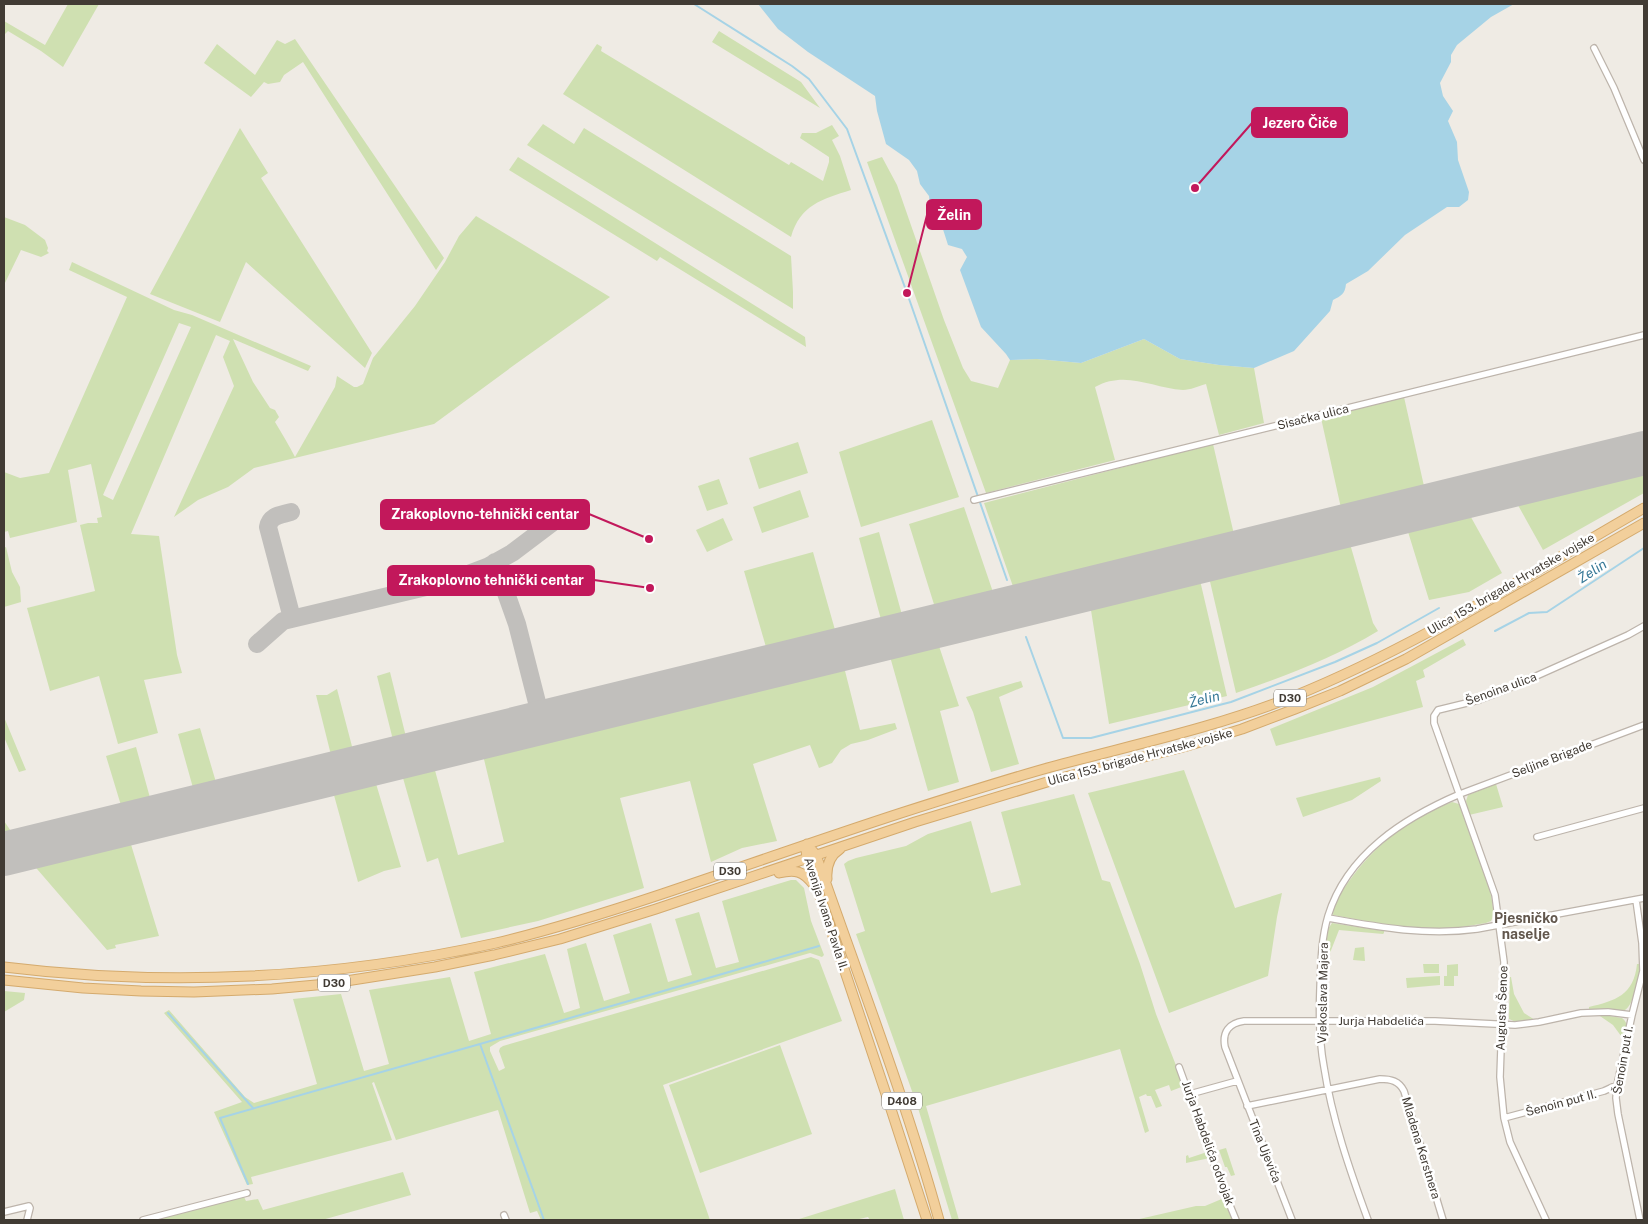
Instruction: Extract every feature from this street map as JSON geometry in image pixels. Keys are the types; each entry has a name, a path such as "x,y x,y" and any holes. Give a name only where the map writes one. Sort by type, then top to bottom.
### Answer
{"main road":[{"name":"Ulica 153. brigade Hrvatske vojske","path":"807,844 1050,768 1209,726 1291,698 1399,648 1644,508"},
{"name":"Ulica 153. brigade Hrvatske vojske","path":"807,858 915,822 1057,779 1187,746 1242,729 1340,691 1406,659 1644,523"},
{"name":"Avenija Ivana Pavla II.","path":"807,844 816,855 849,947 902,1101 939,1220"},
{"name":"Avenija Ivana Pavla II.","path":"807,844 807,858 817,890 927,1220"},
{"name":"D30","path":"4,968 85,976 216,978 290,974 417,958 497,942 611,911 807,844"},
{"path":"833,906 827,876 828,863 833,855 846,845"},
{"name":"D30","path":"4,980 83,988 194,992 272,989 328,984 435,968 494,956 560,939 807,858"},
{"path":"765,872 774,874 793,870 801,872 807,876 817,890"}],"street":[{"path":"1594,48 1614,88 1644,160"},
{"name":"Sisačka ulica","path":"974,500 1644,335"},
{"name":"Šenoina ulica","path":"1460,794 1434,723 1436,711 1479,700 1505,690 1644,626"},
{"name":"Seljine Brigade","path":"1460,794 1644,725"},
{"name":"Vjekoslava Majera","path":"1368,1220 1343,1145 1328,1090 1324,1067 1320,1022 1321,960 1328,918 1334,902 1349,875 1362,858 1392,830 1431,806 1460,794"},
{"name":"Augusta Šenoe","path":"1460,794 1466,818 1492,884 1497,908 1504,976 1500,1078 1504,1118 1510,1142 1546,1220"},
{"path":"1537,837 1644,808"},
{"path":"1328,918 1398,930 1423,932 1466,930 1644,898"},
{"name":"Šenoin put I.","path":"1636,900 1643,962 1641,980 1632,1015 1616,1098 1640,1220"},
{"name":"Jurja Habdelića","path":"1237,1081 1224,1043 1225,1032 1233,1024 1244,1021 1435,1021 1502,1024 1539,1022 1581,1013 1608,1012 1632,1015"},
{"name":"Jurja Habdelića odvojak","path":"1180,1067 1236,1220"},
{"name":"Mladena Kerstnera","path":"1247,1106 1380,1079 1394,1080 1401,1086 1443,1220"},
{"path":"1190,1094 1237,1081"},
{"name":"Tina Ujevića","path":"1237,1081 1292,1220"},
{"name":"Šenoin put II.","path":"1504,1118 1604,1091 1618,1085"},
{"path":"143,1220 247,1193"},
{"path":"4,1212 29,1206 27,1220"}],"green space":[{"path":"68,4 99,4 63,67 8,31 4,35 4,21 45,45"},
{"path":"719,31 801,82 820,108 712,42"},
{"path":"295,39 444,258 436,270 303,62 284,75 280,82 268,84 264,82 251,97 204,63 217,44 255,75 277,40 285,44"},
{"path":"597,44 602,47 601,51 789,165 791,162 823,181 829,157 800,138 802,133 816,133 832,125 839,136 832,140 840,156 851,190 822,200 806,210 795,226 791,237 563,94"},
{"path":"543,124 574,144 584,128 791,256 793,309 527,145"},
{"path":"240,128 268,173 261,178 372,353 365,368 246,262 220,322 150,294"},
{"path":"518,157 805,337 806,347 660,257 657,261 509,170"},
{"path":"882,157 897,185 944,320 963,368 971,381 998,388 1010,360 1037,359 1081,363 1144,339 1180,359 1254,368 1264,423 1219,435 1206,384 1183,390 1139,381 1117,380 1106,382 1095,387 1115,460 986,493 867,162"},
{"path":"476,216 610,297 434,424 254,468 228,487 198,500 174,517 234,386 223,357 230,341 216,335 131,534 159,536 177,655 182,673 144,680 158,733 118,744 99,676 50,691 27,608 95,591 80,525 98,523 97,518 102,517 91,464 68,470 77,522 10,538 8,531 4,532 4,472 20,478 49,473 127,297 69,270 72,262 174,310 192,315 311,366 308,371 233,339 253,382 270,408 275,410 279,417 275,422 295,457 335,387 337,376 354,387 363,384 373,358 415,306 445,262 459,236","holes":["179,323 191,327 113,500 103,495"]},
{"path":"4,217 25,225 45,240 49,253 41,257 21,250 4,285"},
{"path":"1404,397 1426,495 1343,517 1321,418"},
{"path":"932,420 959,497 861,527 839,452"},
{"path":"798,442 808,473 759,489 749,458"},
{"path":"1213,444 1236,543 1017,598 984,503"},
{"path":"1644,462 1644,493 1543,550 1514,498"},
{"path":"719,479 728,504 707,511 698,486"},
{"path":"800,490 809,517 762,533 753,507"},
{"path":"964,507 995,598 937,614 909,524"},
{"path":"1467,510 1502,573 1469,592 1429,600 1405,522"},
{"path":"723,518 733,540 707,552 696,530"},
{"path":"879,532 904,622 883,627 859,538"},
{"path":"1348,537 1373,623 1378,631 1327,658 1236,693 1208,573"},
{"path":"6,547 12,572 20,587 21,602 4,607 4,548"},
{"path":"813,552 837,637 768,654 744,571"},
{"path":"1199,576 1227,696 1109,724 1090,604"},
{"path":"1463,639 1466,645 1423,670 1425,677 1416,681 1423,707 1276,746 1270,729 1373,687"},
{"path":"937,640 959,706 940,711 959,782 928,791 889,653"},
{"path":"843,663 860,730 895,723 897,729 851,744 841,750 832,763 819,768 810,745 753,764 777,841 742,848 711,862 690,781 620,798 644,888 538,921 461,938 438,858 427,862 401,771 433,763 458,855 504,842 482,751"},
{"path":"390,672 407,741 394,744 377,676"},
{"path":"1021,681 1023,687 999,697 1019,764 991,772 973,712 966,697"},
{"path":"337,689 354,754 332,759 316,695 327,695"},
{"path":"4,717 26,770 19,772 4,737"},
{"path":"200,728 218,789 195,795 178,734"},
{"path":"136,747 152,805 123,812 106,756"},
{"path":"1184,770 1235,908 1282,893 1268,976 1169,1013 1088,793"},
{"path":"374,777 401,867 384,871 358,882 332,788"},
{"path":"1380,777 1381,781 1352,800 1303,817 1296,798"},
{"path":"1496,784 1503,807 1469,815 1466,801 1468,795"},
{"path":"1074,794 1102,880 1110,882 1156,1014 1184,1086 1171,1091 1169,1085 1155,1090 1162,1106 1156,1108 1151,1096 1146,1094 1139,1097 1149,1131 1145,1133 1120,1049 926,1106 959,1220 952,1220 918,1108 856,934 865,931 844,864 856,858 906,846 928,834 971,821 991,893 1021,885 1001,812"},
{"path":"1452,802 1459,804 1488,882 1492,898 1493,912 1491,921 1456,928 1424,929 1333,915 1336,903 1347,884 1381,845 1421,816"},
{"path":"4,821 15,837 4,840"},
{"path":"129,838 159,936 115,945 116,948 107,950 31,862"},
{"path":"796,880 804,888 811,921 824,955 822,957 810,953 500,1041 490,1047 499,1071 505,1068 499,1051 503,1046 811,957 819,960 842,1021 663,1085 710,1220 541,1220 537,1211 530,1213 498,1110 396,1140 374,1082 372,1083 392,1140 251,1177 253,1184 247,1185 214,1112 242,1102 164,1013 169,1010 245,1097 254,1103 317,1084 293,999 341,994 364,1071 389,1064 369,990 450,977 469,1041 491,1034 474,972 545,954 564,1013 580,1008 567,949 586,943 604,1001 630,993 613,935 651,923 668,982 692,975 675,919 699,912 716,968 739,962 722,901"},
{"path":"1332,923 1384,931 1384,933 1339,930 1328,958 1323,957 1328,929"},
{"path":"1364,947 1365,961 1353,960 1355,948"},
{"path":"1423,964 1439,964 1439,973 1424,973"},
{"path":"1458,964 1458,976 1454,976 1454,986 1444,986 1444,976 1447,976 1447,965"},
{"path":"1637,964 1641,964 1636,989 1631,1002 1625,1010 1589,1009 1589,1007 1622,995 1632,983"},
{"path":"1440,976 1440,985 1407,988 1406,978"},
{"path":"1510,977 1514,994 1524,1013 1535,1020 1516,1022 1509,1019"},
{"path":"4,991 25,993 24,1000 4,1012"},
{"path":"1597,1014 1622,1018 1627,1028 1624,1040 1613,1025"},
{"path":"780,1045 812,1134 700,1173 669,1085"},
{"path":"1226,1148 1235,1175 1231,1176 1227,1167 1225,1167 1219,1150"},
{"path":"1207,1152 1210,1158 1186,1163 1186,1156 1188,1155 1189,1158"},
{"path":"403,1172 411,1195 322,1220 152,1220 244,1197 246,1201 258,1199 263,1210"},
{"path":"895,1189 904,1220 870,1220 868,1217 855,1220 796,1220"},
{"path":"1224,1198 1234,1220 1135,1220 1196,1206 1205,1206"}],"water":[{"path":"758,4 1514,4 1491,17 1457,45 1440,83 1443,96 1453,111 1448,121 1457,142 1458,160 1469,192 1468,200 1459,207 1447,207 1405,235 1368,271 1346,284 1342,294 1333,300 1330,311 1294,351 1254,368 1180,359 1144,339 1081,363 1037,359 1010,360 981,327 960,270 967,257 962,249 948,245 940,220 931,214 929,196 920,184 917,171 909,160 886,144 875,96 808,52 778,29"}],"waterway":[{"name":"Želin","path":"694,4 792,66 809,79 847,129 907,293 1007,580"},
{"name":"Želin","path":"1495,631 1529,613 1547,612 1644,548"},
{"name":"Želin","path":"1026,637 1063,738 1091,738 1231,702 1335,662 1377,643 1439,608"},
{"path":"480,1044 819,946"},
{"path":"168,1013 253,1108"},
{"path":"248,1184 220,1118 480,1044 544,1220"}],"taxiway":[{"path":"291,512 274,518 268,527 292,618"},
{"path":"257,644 283,621 450,581 487,567 512,553 561,516"},
{"path":"495,562 517,624 542,722"}],"runway":[{"path":"4,854 1644,453"}],"place":[{"name":"Jezero Čiče","path":"1195,188"},
{"name":"Želin","path":"907,293"},
{"name":"Zrakoplovno-tehnički centar","path":"649,539"},
{"name":"Zrakoplovno tehnički centar","path":"650,588"}],"district":[{"name":"Pjesničko naselje","path":"1526,926"}]}
